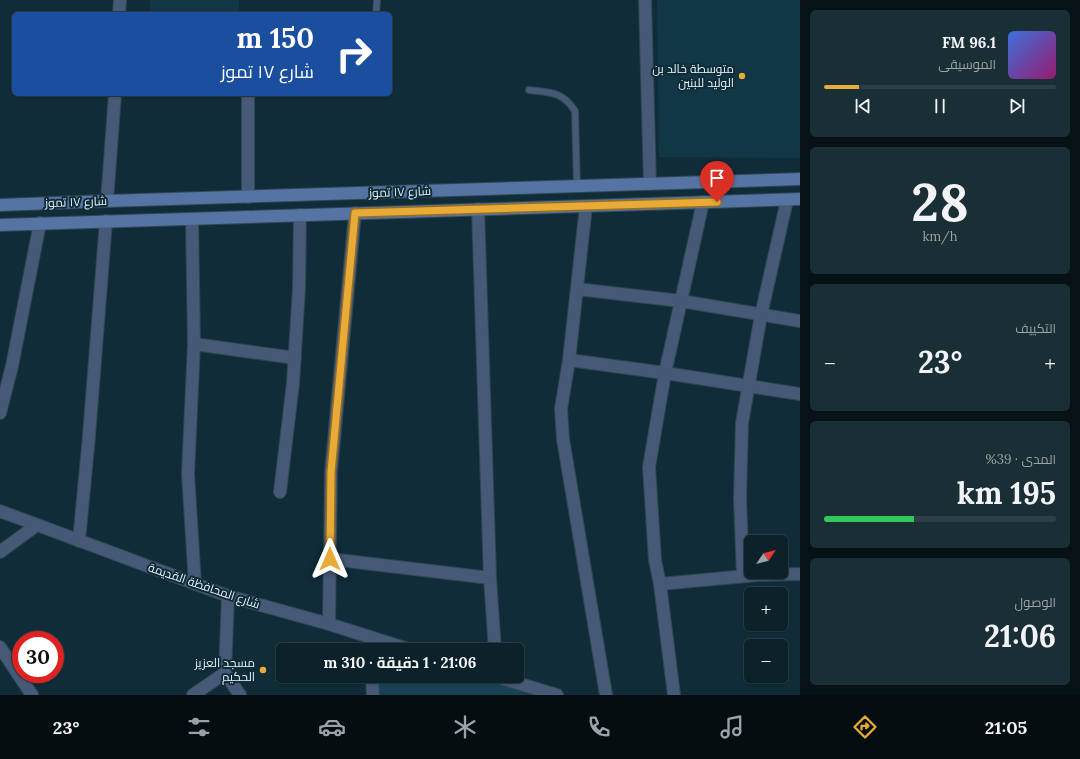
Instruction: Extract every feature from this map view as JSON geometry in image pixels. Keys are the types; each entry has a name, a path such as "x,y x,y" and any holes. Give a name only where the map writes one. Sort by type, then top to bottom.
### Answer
{"main road":[{"name":"شارع ١٧ تموز","path":"3,205 107,200 248,197 800,179"},
{"name":"شارع ١٧ تموز","path":"2,225 800,199"},
{"path":"2,225 3,205"}],"street":[{"path":"119,12 120,0"},
{"path":"645,0 650,184"},
{"path":"107,200 115,96"},
{"path":"248,96 248,197"},
{"path":"660,584 744,576 740,498 742,423 747,386 761,315 788,200"},
{"path":"674,695 660,584 655,560 649,466 665,373 703,202"},
{"path":"586,206 569,360 560,409 563,439 606,695"},
{"path":"478,210 490,578 495,643"},
{"path":"329,624 331,472 355,213"},
{"path":"280,492 295,358 299,288 300,215"},
{"path":"192,219 194,344 188,474 195,584"},
{"path":"79,541 106,221"},
{"path":"0,413 12,366 40,223"},
{"path":"577,289 681,301 800,322"},
{"path":"194,344 295,358"},
{"path":"569,360 800,394"},
{"name":"شارع المحافظة القديمة","path":"0,511 228,596 329,624 371,643"},
{"path":"0,552 37,525"},
{"path":"330,559 490,578"},
{"path":"788,574 800,574"},
{"path":"228,596 225,673 240,695"},
{"path":"0,647 32,695"},
{"path":"193,695 225,673"},
{"path":"372,683 373,695"},
{"path":"518,683 557,695"}],"lane":[{"path":"376,12 377,0"},
{"path":"529,90 558,95 568,101 574,111 577,187"}],"shaded area":[{"path":"150,0 239,0 239,12 150,12"},
{"path":"657,0 800,0 800,158 659,157"},
{"path":"374,683 518,683 557,695 374,695"}],"place":[{"name":"متوسطة خالد بن الوليد للبنين","path":"742,76"},
{"name":"مسجد العزيز الحكيم","path":"263,670"}],"route":[{"path":"330,559 331,472 355,213 717,202"}]}
